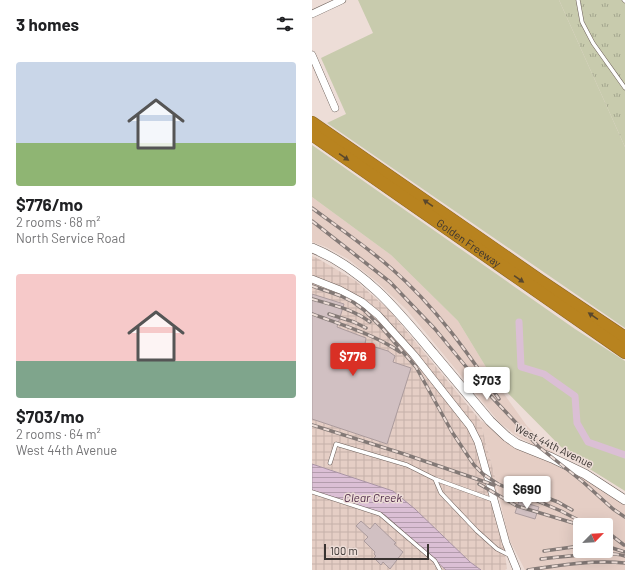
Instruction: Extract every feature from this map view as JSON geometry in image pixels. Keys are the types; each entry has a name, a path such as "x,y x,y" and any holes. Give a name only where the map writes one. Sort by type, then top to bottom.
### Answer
{"highway":[{"name":"Golden Freeway","path":"314,127 625,338"},
{"name":"Golden Freeway","path":"314,127 625,352"}],"street":[{"path":"312,14 342,0"},
{"path":"312,55 335,108"},
{"name":"West 44th Avenue","path":"312,248 338,260 367,281 398,311 490,421 507,437 517,444 552,458 585,474 625,500"},
{"path":"312,279 340,290 362,302 378,315 414,355 470,426 478,442 504,536 517,570"}],"lane":[{"path":"578,0 582,22 592,43 625,88"},
{"path":"330,463 336,444 406,465 435,479 494,500"},
{"path":"435,479 441,493 477,531 497,549 512,557"},
{"path":"312,492 380,514 435,562 440,570"}],"shaded area":[{"path":"312,197 391,255 458,321 492,377 527,426 569,468 625,502 625,570 525,570 508,537 495,477 480,420 546,459 533,445 514,434 499,422 407,310 377,282 348,259 326,247 312,242"},
{"path":"312,256 356,281 389,310 480,420 495,477 507,569 312,570"}],"green space":[{"path":"358,0 559,0 625,147 625,328 327,123 346,114 321,58 373,33"},
{"path":"559,0 625,0 625,147"},
{"path":"312,145 575,329 625,361 625,491 572,458 492,377 458,321 391,255 312,197"}],"water":[{"name":"Clear Creek","path":"312,464 393,491 415,509 470,562 481,570 446,570 385,515 312,491"}],"building":[{"path":"312,294 344,304 337,327 366,338 365,344 388,351 395,356 393,362 411,368 387,444 312,419"},
{"path":"519,501 539,507 535,519 515,513"},
{"path":"361,521 370,529 375,523 396,543 394,544 403,552 390,569 383,562 381,565 374,558 376,556 374,554 375,552 364,541 368,537 356,526"}],"waterway":[{"path":"519,322 521,367 544,374 575,396 577,423 588,442 625,455"}],"railway":[{"path":"312,208 353,238 408,283 437,314 463,347 499,399"},
{"path":"312,221 390,282 435,329 486,391 539,447 583,482 613,509 625,517"},
{"path":"312,286 341,296 353,302 364,310 383,329 416,367 452,432 474,465 483,474 498,484 574,518"},
{"path":"312,299 335,305 357,314 370,322"},
{"path":"312,314 368,335 400,352"},
{"path":"329,314 354,322 366,328"},
{"path":"312,425 404,454 494,485"},
{"path":"479,484 517,506 573,523"},
{"path":"523,489 558,502 572,510"},
{"path":"613,536 624,545"},
{"path":"544,551 573,547"},
{"path":"613,548 625,552"},
{"path":"541,559 595,554 617,554 625,556"},
{"path":"528,570 589,563 625,563"}]}
